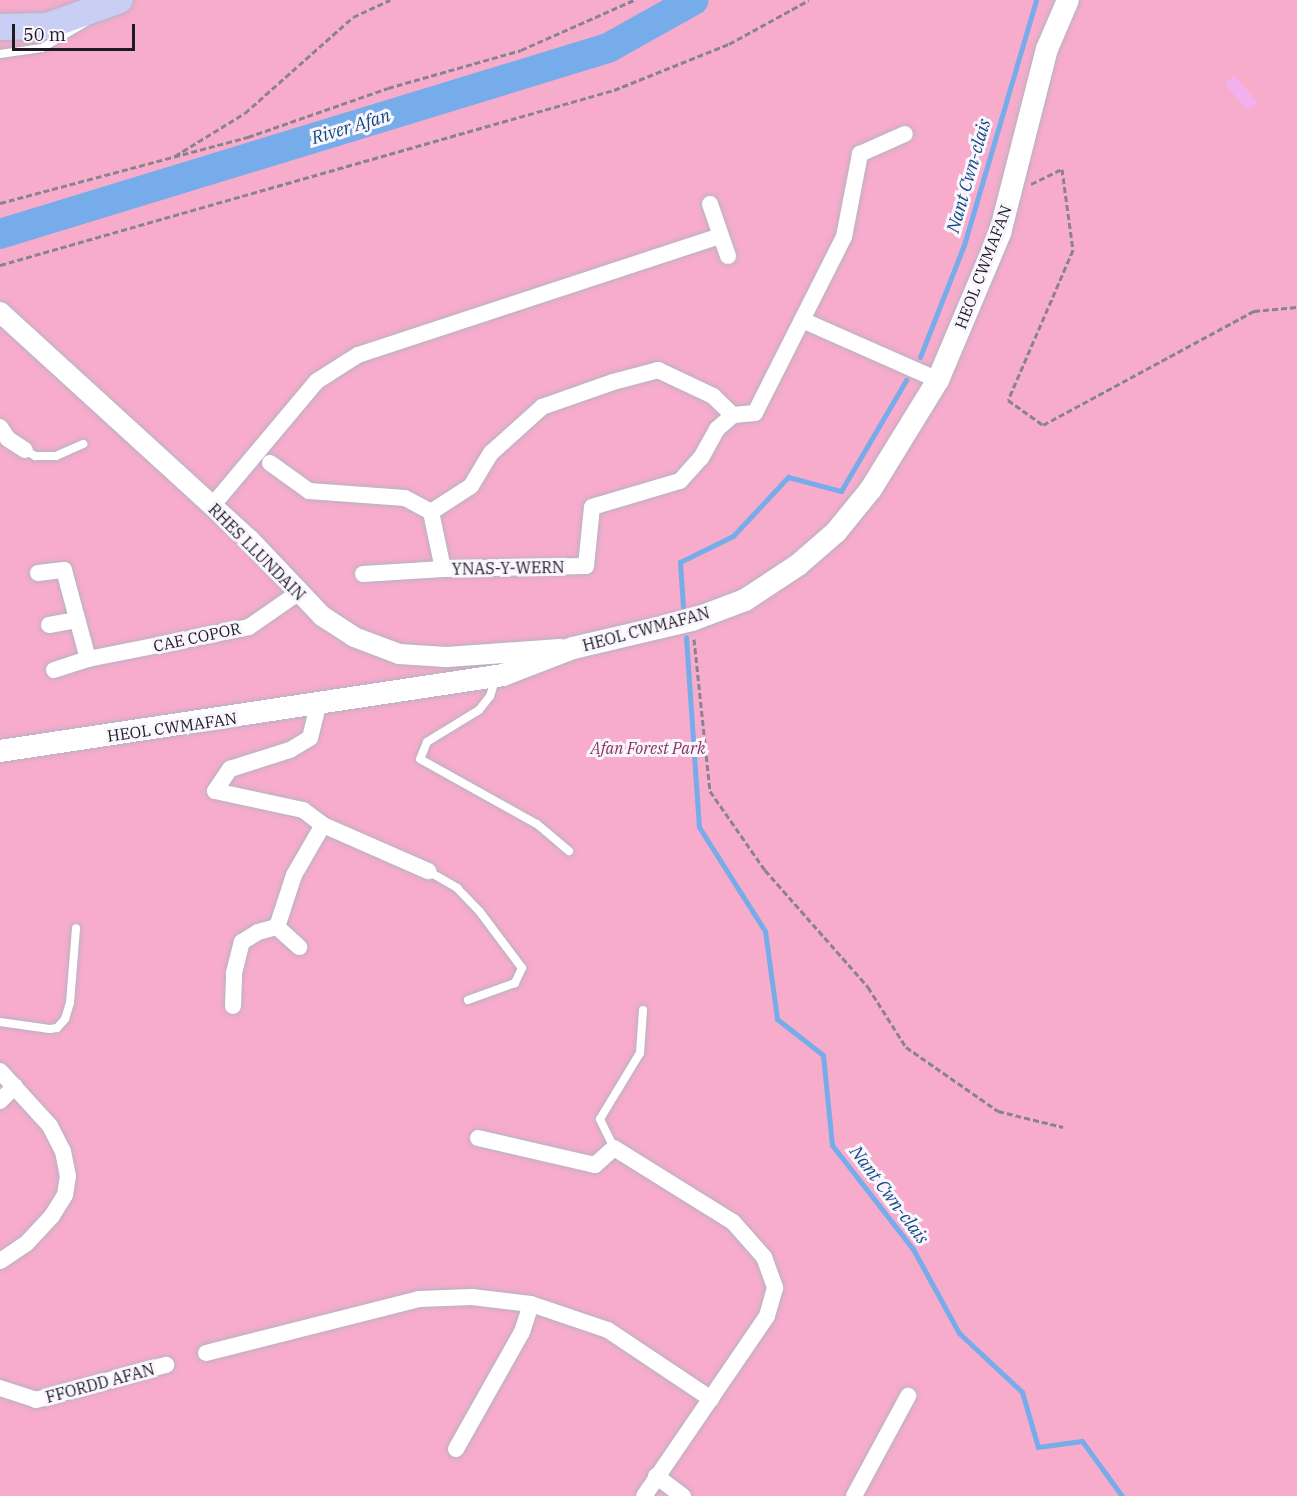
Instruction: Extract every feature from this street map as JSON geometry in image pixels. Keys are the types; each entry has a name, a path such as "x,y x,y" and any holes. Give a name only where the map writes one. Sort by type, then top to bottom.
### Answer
{"main road":[{"name":"HEOL CWMAFAN","path":"0,752 318,706 496,676 573,648 692,620 745,600 798,565 836,532 900,447 938,380 1000,232 1012,194 1047,49 1068,0"},
{"path":"0,27 47,26 110,5"}],"street":[{"name":"YNAS-Y-WERN","path":"431,512 443,569 586,566 592,507 680,481 701,458 717,429 733,415 755,413 844,237 860,154 905,134"},
{"path":"711,204 728,256"},
{"path":"212,506 317,381 358,355 720,236"},
{"name":"RHES LLUNDAIN","path":"0,312 249,539 322,616 354,637 399,654 446,657 573,648"},
{"path":"802,320 938,380"},
{"path":"270,463 309,491 405,498 431,512 471,486 491,453 542,407 613,382 658,370 713,396 733,415"},
{"path":"3,437 25,450"},
{"path":"363,574 443,569"},
{"path":"38,573 64,570 88,659"},
{"name":"CAE COPOR","path":"54,670 88,659 249,627 298,593"},
{"path":"49,625 78,620"},
{"path":"318,706 310,738 290,750 230,768 215,791 303,810 323,825 428,872"},
{"path":"277,927 294,875 323,825"},
{"path":"277,927 299,948"},
{"path":"233,1006 234,973 242,942 258,932 277,927"},
{"path":"0,1071 50,1126 63,1150 68,1176 65,1195 52,1216 27,1243 0,1261"},
{"path":"0,1101 15,1086"},
{"path":"478,1138 595,1165 614,1148 733,1222 764,1257 775,1288 766,1316 644,1496"},
{"path":"206,1353 419,1299 472,1296 531,1304 608,1330 711,1400"},
{"path":"456,1449 522,1332 531,1304"},
{"name":"FFORDD AFAN","path":"0,1388 36,1400 165,1365"},
{"path":"854,1496 908,1396"},
{"path":"657,1476 683,1496"}],"lane":[{"path":"0,54 42,48 74,32 110,5"},
{"path":"25,450 35,456 56,456 83,444"},
{"path":"496,676 490,696 479,710 427,742 420,759 537,824 569,851"},
{"path":"428,872 457,888 480,912 522,968 515,983 468,1000"},
{"path":"0,1022 50,1029 57,1028 65,1020 70,1003 76,928"},
{"path":"614,1148 600,1119 640,1053 643,1010"}],"path":[{"path":"171,159 245,113 353,17 390,0"},
{"path":"0,203 171,159 388,88 521,50 634,0"},
{"path":"0,265 614,90 729,44 809,0"},
{"path":"1012,194 1062,169 1073,250 1008,400 1043,425 1254,311 1297,307"},
{"path":"692,620 710,791 765,870 868,987 906,1047 998,1111 1063,1127"}],"green space":[{"name":"Afan Forest Park","path":"0,0 1297,0 1297,1496 0,1496"}],"building":[{"path":"1234,75 1258,103 1247,110 1225,84"}],"waterway":[{"name":"River Afan","path":"0,234 608,48 694,0"},
{"name":"Nant Cwn-clais","path":"920,357 964,245 1036,0"},
{"name":"Nant Cwn-clais","path":"683,607 680,562 733,536 788,477 841,491 906,380"},
{"name":"Nant Cwn-clais","path":"686,637 699,827 765,931 777,1019 823,1055 832,1145 913,1249 959,1333 1022,1392 1038,1447 1082,1441 1122,1496"}]}
